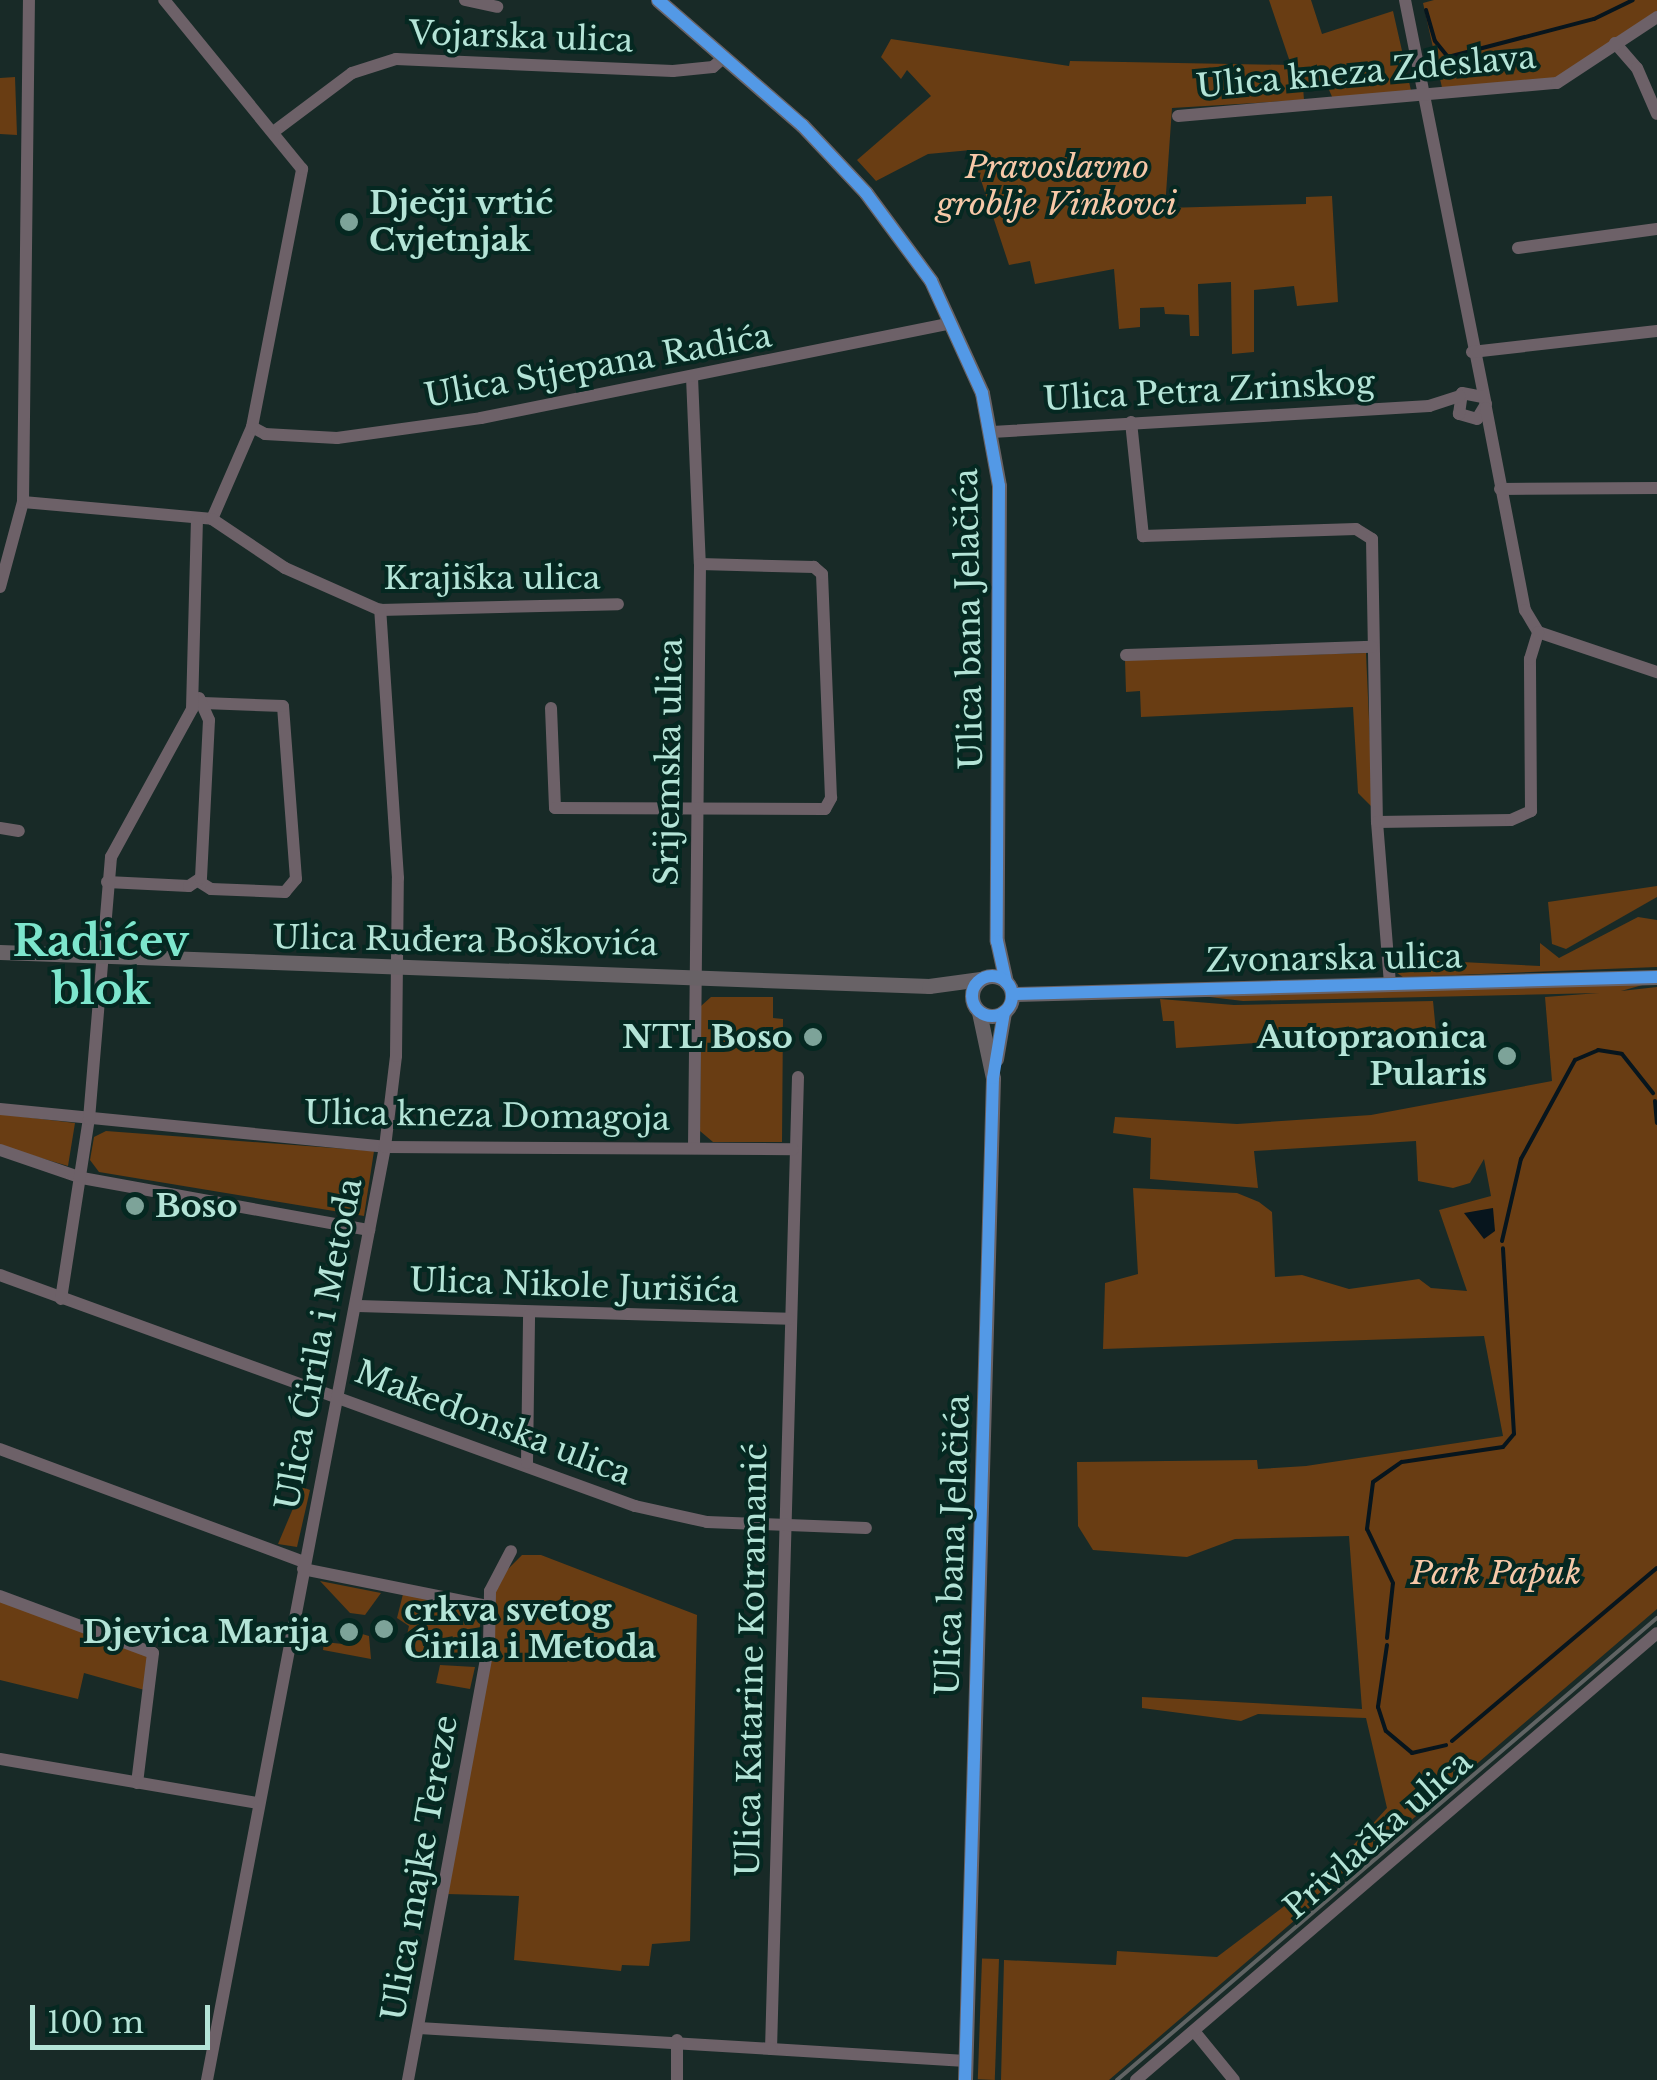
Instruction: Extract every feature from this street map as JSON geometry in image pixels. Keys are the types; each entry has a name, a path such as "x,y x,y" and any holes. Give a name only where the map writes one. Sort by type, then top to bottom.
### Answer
{"main road":[{"name":"Ulica bana Jelačića","path":"658,0 802,125 866,193 930,281 952,323 992,432 1002,584 997,941 1009,988 993,1078 965,2080"},
{"name":"Ulica bana Jelačića","path":"993,1078 972,995 984,978 997,941"},
{"name":"Ulica Ruđera Boškovića","path":"0,952 100,959 692,974 929,986 984,978"},
{"name":"Zvonarska ulica","path":"1009,988 1657,977"},
{"path":"984,978 1009,988"},
{"name":"Ulica Ruđera Boškovića","path":"929,986 977,1010"},
{"path":"977,1010 1004,1012"}],"street":[{"path":"0,587 23,502 29,0"},
{"path":"164,0 276,130 298,161 302,181 252,427 204,519 199,697 209,720 198,881"},
{"path":"465,0 497,7"},
{"path":"1404,0 1524,610 1538,632 1657,672"},
{"name":"Ulica kneza Zdeslava","path":"1178,116 1426,99 1557,83 1657,17"},
{"path":"1616,43 1637,68 1657,114"},
{"name":"Vojarska ulica","path":"276,130 352,73 396,59 673,71 713,67 722,58"},
{"path":"1518,248 1657,229"},
{"name":"Ulica Stjepana Radića","path":"252,427 264,434 337,438 481,418 952,323"},
{"path":"1473,358 1657,331"},
{"path":"1473,358 1461,395 1463,417 1490,449"},
{"name":"Srijemska ulica","path":"692,377 700,564 692,974 694,1148"},
{"path":"1461,395 1484,402"},
{"name":"Ulica Petra Zrinskog","path":"992,432 1429,406 1461,395"},
{"path":"1463,417 1484,402"},
{"name":"Ulica Petra Zrinskog","path":"1429,406 1463,417"},
{"path":"1131,422 1143,536 1368,533 1377,822 1390,984"},
{"path":"1500,489 1657,488"},
{"path":"23,502 204,519"},
{"name":"Krajiška ulica","path":"204,519 285,568 380,610 618,604"},
{"path":"551,708 555,808 818,812 831,798 822,574 814,567 700,564"},
{"name":"Ulica Ćirila i Metoda","path":"207,2080 304,1565 358,1306 385,1147 399,969 380,610"},
{"path":"1377,822 1512,820 1531,811 1530,659 1538,632"},
{"path":"1126,655 1372,647"},
{"path":"107,882 198,881 211,889 284,892 296,880 283,706 199,697"},
{"path":"61,1299 82,1178 107,882 116,842 199,697"},
{"path":"0,828 18,831"},
{"name":"Ulica Katarine Kotramanić","path":"770,2049 782,1526 798,1077"},
{"name":"Ulica kneza Domagoja","path":"0,1110 385,1147 794,1149"},
{"path":"0,1150 82,1178 370,1230"},
{"name":"Makedonska ulica","path":"0,1275 527,1463 635,1506 707,1522 866,1528"},
{"name":"Ulica Nikole Jurišića","path":"358,1306 529,1315 789,1319"},
{"path":"527,1463 529,1315"},
{"path":"0,1449 304,1565 488,1606"},
{"name":"Ulica majke Tereze","path":"408,2080 489,1646 488,1606 512,1551"},
{"path":"0,1596 153,1653 137,1783"},
{"name":"Privlačka ulica","path":"1136,2080 1657,1633"},
{"path":"0,1760 258,1803"},
{"path":"419,2028 677,2040 966,2061"},
{"path":"1194,2031 1234,2080"},
{"path":"677,2040 677,2080"}],"green space":[{"name":"Pravoslavno groblje Vinkovci","path":"1269,0 1311,0 1322,34 1393,11 1412,95 1333,99 1326,83 1303,87 1304,100 1172,108 1165,208 1306,204 1306,197 1332,196 1338,302 1297,306 1294,286 1254,290 1254,352 1232,354 1231,282 1198,284 1199,336 1190,336 1189,315 1165,314 1164,307 1140,308 1140,327 1119,329 1114,269 1035,284 1030,261 1009,265 971,150 928,154 876,181 857,160 931,96 907,70 901,79 881,57 891,39 1069,66 1070,61 1291,65"},
{"path":"1657,0 1657,11 1557,78 1443,92 1423,3"},
{"path":"15,77 17,135 0,134 0,78"},
{"path":"1366,653 1373,808 1358,793 1353,707 1141,717 1140,691 1126,692 1125,660"},
{"path":"1657,886 1657,897 1566,949 1552,944 1548,902"},
{"path":"1638,917 1657,920 1657,967 1403,977 1394,971 1392,960 1402,959 1540,966 1540,943 1559,958"},
{"name":"Park Papuk","path":"1657,981 1621,991 1657,987 1657,1609 1109,2080 1001,2080 1004,1960 1116,1965 1117,1951 1217,1957 1328,1873 1387,1808 1366,1718 1258,1714 1241,1721 1142,1708 1142,1697 1362,1709 1349,1536 1235,1539 1187,1557 1093,1550 1078,1526 1077,1462 1257,1460 1258,1469 1306,1466 1503,1436 1484,1336 1103,1349 1105,1283 1138,1274 1133,1188 1237,1193 1259,1202 1272,1212 1275,1277 1302,1275 1349,1289 1419,1279 1431,1288 1467,1291 1439,1210 1491,1196 1484,1159 1470,1183 1453,1188 1418,1181 1416,1141 1254,1151 1258,1188 1150,1179 1151,1138 1113,1133 1115,1117 1237,1124 1371,1115 1552,1081 1545,997 1599,993 1243,1001 1193,995"},
{"path":"711,997 773,997 773,1018 783,1019 782,1142 713,1142 700,1131 701,1006"},
{"path":"1160,999 1234,1005 1433,1001 1436,1032 1176,1048 1174,1021 1163,1021"},
{"path":"0,1114 75,1123 68,1166 0,1146"},
{"path":"106,1131 374,1151 364,1216 99,1172 90,1160 94,1137"},
{"path":"302,1487 310,1490 297,1547 278,1544"},
{"path":"522,1555 541,1555 697,1615 690,1941 652,1944 649,1966 622,1965 621,1971 514,1960 519,1896 447,1894 493,1600 500,1577"},
{"path":"320,1581 381,1593 365,1615 350,1613"},
{"path":"403,1594 481,1609 478,1656 414,1656 405,1643 409,1626 397,1618"},
{"path":"0,1601 150,1656 148,1691 84,1673 78,1699 0,1680"},
{"path":"345,1629 369,1636 371,1659 323,1650 324,1642 343,1644"},
{"path":"440,1665 475,1667 470,1689 436,1683"},
{"path":"982,1958 999,1959 995,2080 978,2079"}],"shaded area":[{"path":"1493,1208 1495,1231 1484,1239 1464,1213"}],"waterway":[{"path":"1426,10 1435,41 1448,57 1594,19 1633,0"},
{"path":"1502,1241 1521,1159 1575,1060 1598,1050 1622,1054 1653,1093"},
{"path":"1655,1101 1657,1123"},
{"path":"1387,1638 1393,1583 1367,1529 1373,1482 1402,1462 1503,1447 1514,1434 1503,1248"},
{"path":"1452,1741 1657,1568"},
{"path":"1387,1645 1378,1707 1386,1731 1412,1753 1446,1745"}],"railway":[{"path":"1117,2080 1657,1618"}],"cycle path":[{"path":"658,0 802,125 866,193 931,281 982,393 999,486 997,941 1006,982"},
{"path":"992,976 1006,982 1012,996 1006,1010 992,1016 978,1010 972,996 978,982 992,976"},
{"path":"1012,994 1657,977"},
{"path":"965,2080 993,1078 1004,1012"}],"place":[{"name":"Dječji vrtić Cvjetnjak","path":"349,222"},
{"name":"NTL Boso","path":"813,1037"},
{"name":"Autopraonica Pularis","path":"1507,1056"},
{"name":"Boso","path":"135,1206"},
{"name":"crkva svetog Ćirila i Metoda","path":"384,1629"},
{"name":"Djevica Marija","path":"349,1632"}],"district":[{"name":"Radićev blok","path":"101,965"}]}
